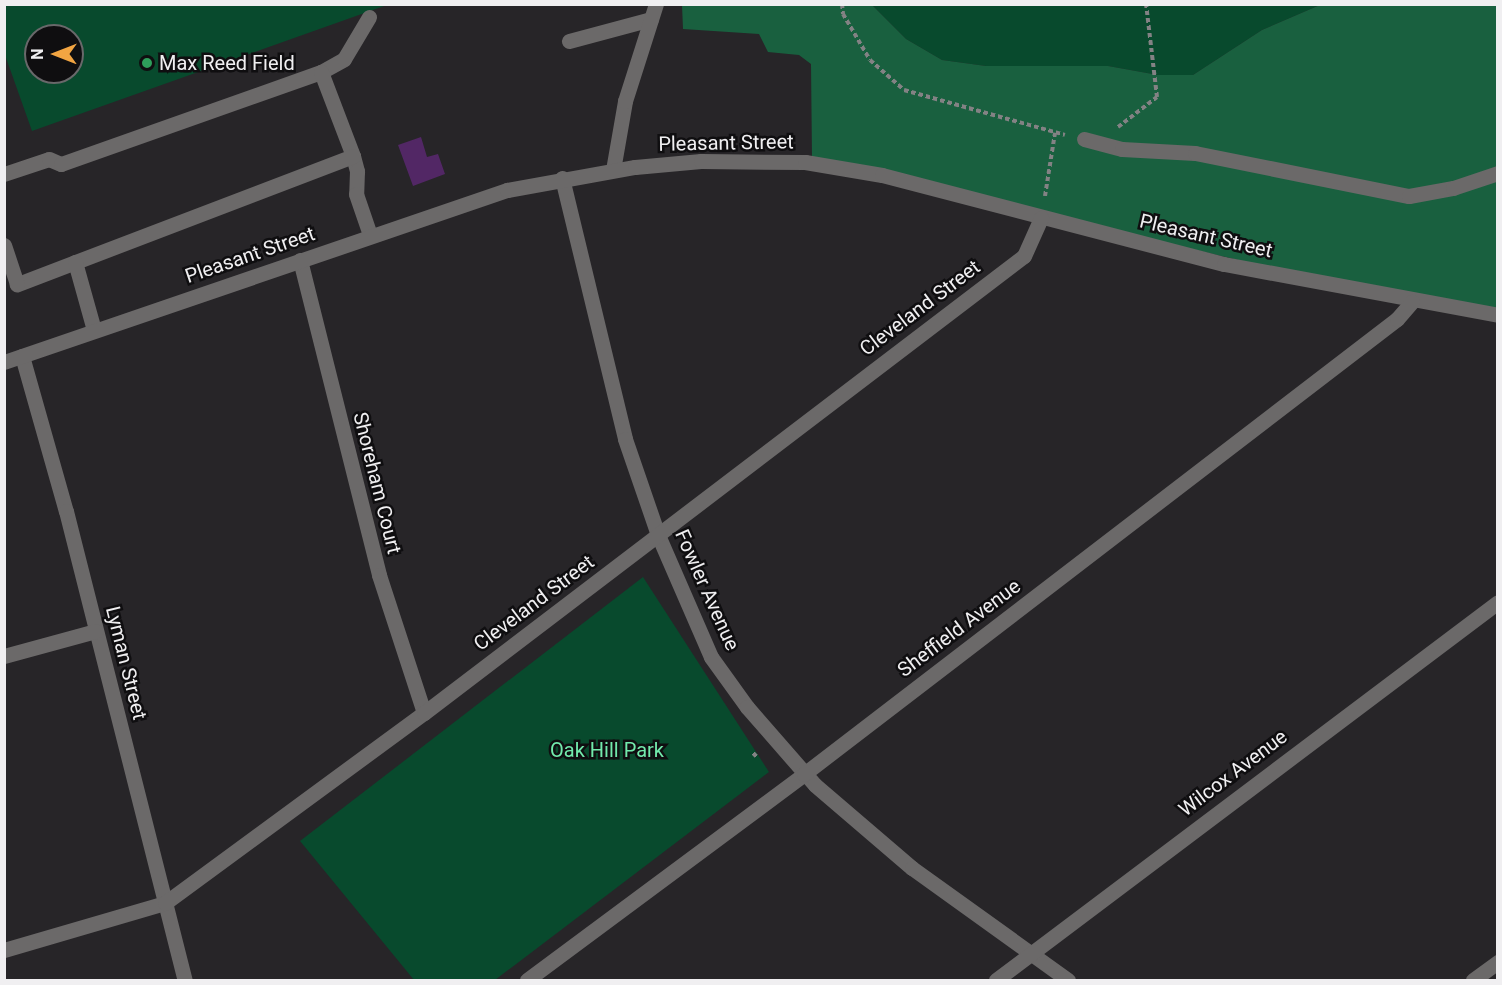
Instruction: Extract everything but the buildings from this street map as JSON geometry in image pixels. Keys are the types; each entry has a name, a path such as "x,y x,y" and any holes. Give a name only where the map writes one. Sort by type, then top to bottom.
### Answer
{"street":[{"path":"569,41 653,12"},
{"path":"613,170 625,101 653,12"},
{"path":"4,174 49,159 61,164 321,72 344,59 357,43 369,17"},
{"path":"321,72 353,156 357,171 356,194 370,235"},
{"path":"1084,139 1122,149 1195,153 1409,196 1453,188 1497,173"},
{"path":"4,245 17,284 353,156"},
{"name":"Pleasant Street","path":"4,362 507,190 613,170 701,161 805,162 882,175 1224,264 1412,302 1497,315"},
{"name":"Fowler Avenue","path":"562,178 625,439 658,536 711,657 747,707 804,774 912,867 1068,981"},
{"name":"Cleveland Street","path":"4,950 165,903 424,713 1024,255 1041,218"},
{"name":"Shoreham Court","path":"300,260 379,575 424,713"},
{"path":"75,262 94,330"},
{"name":"Sheffield Avenue","path":"527,981 804,774 1397,319 1412,302"},
{"name":"Lyman Street","path":"22,356 96,631 184,981"},
{"name":"Wilcox Avenue","path":"996,981 1029,952 1497,602"},
{"path":"4,656 96,631"},
{"path":"1473,981 1497,962"}],"path":[{"path":"842,4 843,14 870,60 904,90 1055,133 1084,139"},
{"path":"1115,128 1126,124 1157,98 1151,23 1146,4"},
{"path":"1041,218 1055,133"},
{"path":"753,753 757,757"}],"green space":[{"name":"Max Reed Field","path":"4,5 387,5 32,131 5,55"},
{"path":"682,5 872,5 906,39 942,60 986,66 1108,66 1158,75 1193,75 1262,30 1320,5 1497,5 1497,312 1331,282 812,159 811,64 799,55 768,52 759,34 683,29"},
{"path":"872,5 1320,5 1262,30 1193,75 1158,75 1108,66 986,66 942,60 906,39"},
{"name":"Oak Hill Park","path":"643,577 769,772 495,980 414,980 300,841"}],"place":[{"name":"Max Reed Field","path":"147,63"}]}
